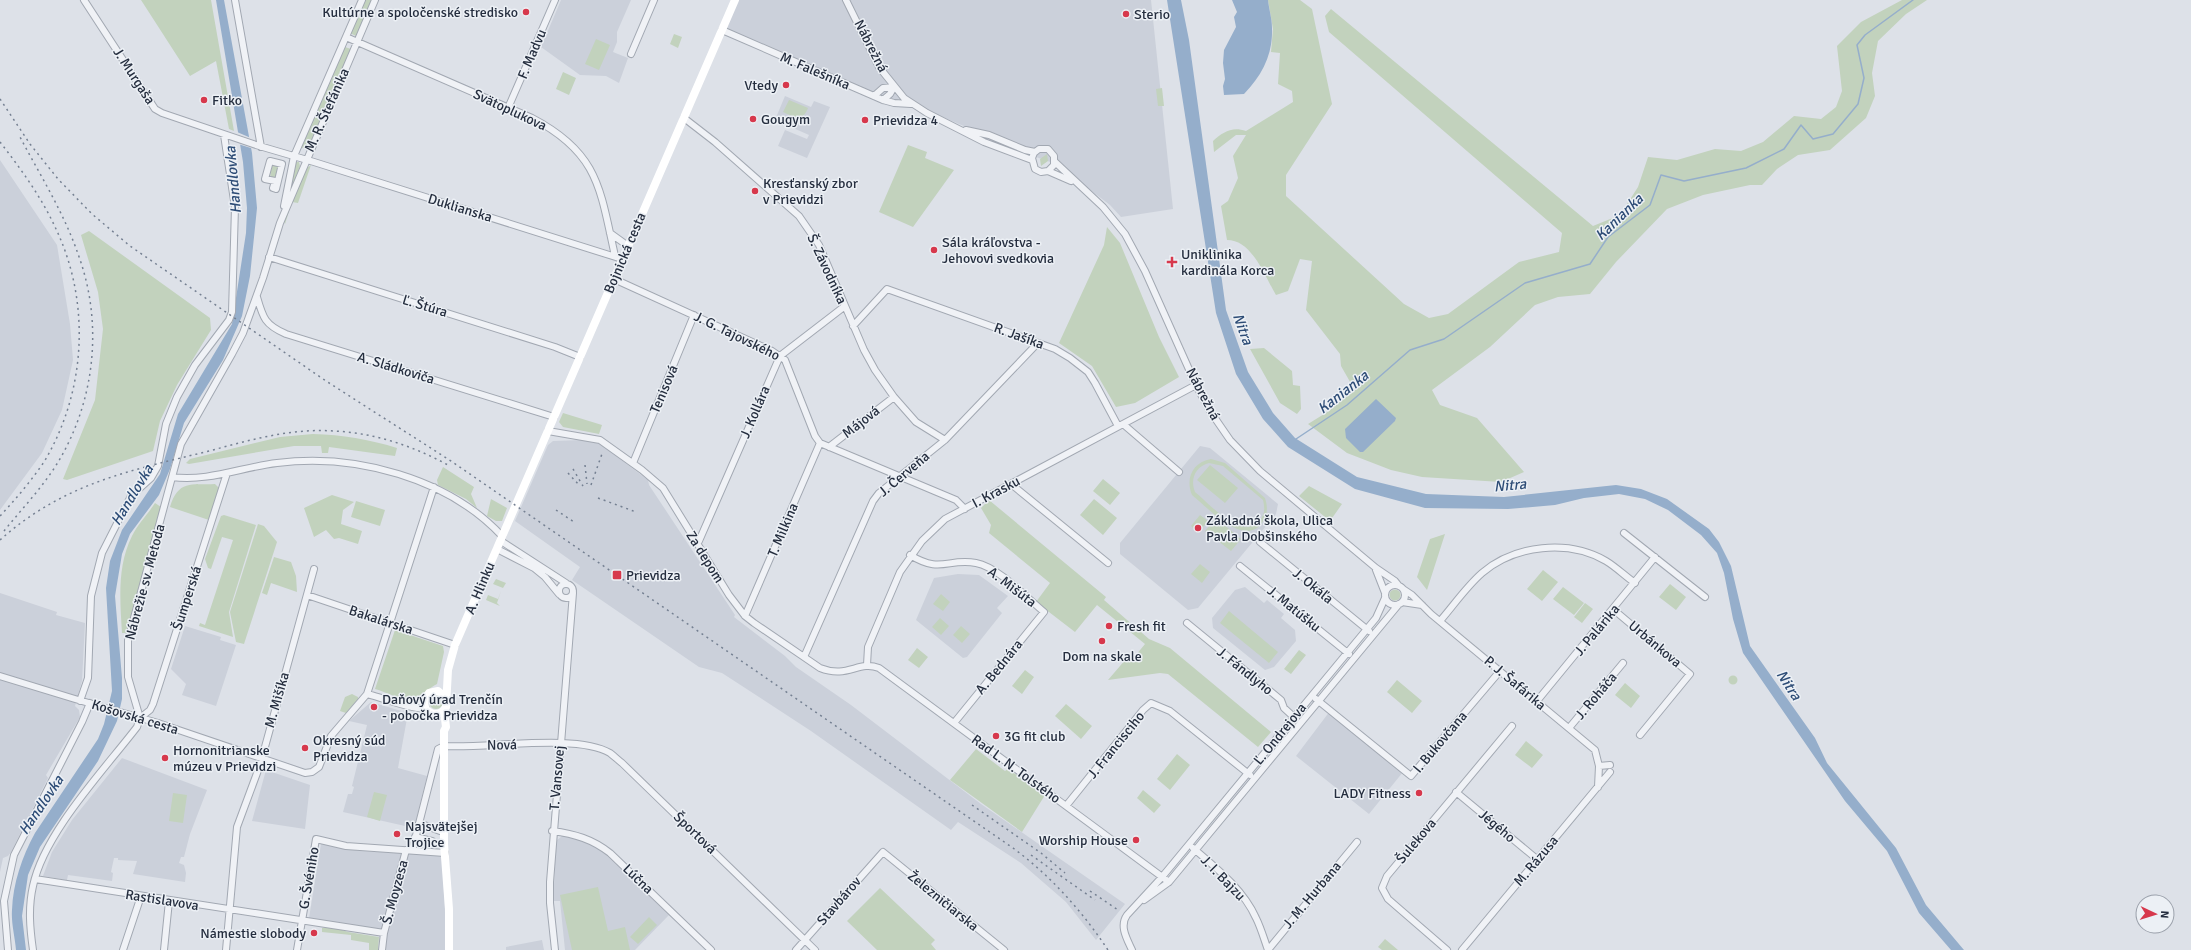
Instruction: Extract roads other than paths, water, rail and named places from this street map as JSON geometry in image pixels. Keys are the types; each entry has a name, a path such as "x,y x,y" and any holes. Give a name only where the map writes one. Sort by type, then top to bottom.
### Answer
{"street":[{"name":"J. Murgaša","path":"84,0 155,108 169,116 224,135 294,156"},
{"path":"235,0 258,146"},
{"name":"M. R. Štefánika","path":"362,0 294,156 306,159 375,0"},
{"name":"F. Madvu","path":"508,108 555,0"},
{"path":"631,54 654,0"},
{"name":"Bojnická cesta","path":"516,506 614,279 618,258 628,246 735,0"},
{"name":"Nábrežná","path":"846,0 879,67 894,87 911,104 960,128 984,142 1032,160 1036,170 1048,171 1077,184"},
{"name":"M. Falešníka","path":"722,30 883,100 894,104 911,104"},
{"path":"346,38 356,42"},
{"name":"Svätoplukova","path":"356,42 548,126 568,142 584,160 594,175 601,192 609,232 618,258"},
{"path":"874,96 883,88 894,87"},
{"path":"883,100 890,94 894,87"},
{"name":"Š. Závodníka","path":"684,118 715,142 799,216 819,245 853,326 875,370 894,397 916,422 945,440"},
{"name":"Nábrežná","path":"960,128 989,135 1025,150 1035,152 1042,148 1048,149 1054,154 1055,162 1103,207 1126,234 1145,271 1196,385 1210,411 1230,440 1260,471 1376,568 1395,581 1401,588"},
{"path":"80,701 88,678 89,624 95,575 102,553 124,507 150,478 158,466 166,424 177,397 195,365 229,320 232,312 235,207 224,135"},
{"path":"1032,160 1035,152"},
{"path":"280,223 294,156"},
{"path":"280,223 306,159"},
{"name":"Duklianska","path":"306,159 618,258"},
{"path":"270,161 282,164 276,189 273,188 275,181 266,179 270,161"},
{"path":"1048,171 1053,167 1055,162"},
{"name":"Nábrežie sv. Metoda","path":"140,718 128,677 128,640 181,444 232,354 256,297 280,223"},
{"path":"609,232 628,246"},
{"name":"Ľ. Štúra","path":"269,257 555,347 580,357"},
{"name":"J. G. Tajovského","path":"614,279 780,356 785,360 815,436 820,443"},
{"name":"R. Jašíka","path":"853,326 887,289 1060,352 1088,372 1120,425 1178,472"},
{"name":"A. Sládkoviča","path":"256,297 266,321 271,327 286,334 554,417"},
{"name":"J. Kollára","path":"696,542 699,541 780,356 845,306"},
{"name":"Tenisová","path":"633,463 694,315"},
{"name":"J. Červeňa","path":"804,657 867,511 880,493 945,440 1034,347 1036,342"},
{"name":"I. Krasku","path":"868,665 868,647 900,572 910,556 945,519 1196,385"},
{"name":"Májová","path":"829,447 894,397"},
{"name":"Za depom","path":"548,431 600,440 633,463 663,488 729,595 745,616 820,668 838,673 868,665"},
{"path":"820,443 956,500 965,509"},
{"name":"T. Milkina","path":"745,616 820,443"},
{"path":"172,477 214,476 277,463 331,461 375,468 434,487 460,500 480,515 501,539 572,587 573,593 566,598"},
{"name":"Šumperská","path":"140,718 150,710 157,693 227,473"},
{"path":"1011,484 1108,563"},
{"path":"434,487 367,694 403,704 410,708 440,712"},
{"name":"A. Hlinku","path":"449,950 449,908 445,853 444,731 446,727 440,712 447,704 445,696 448,670 455,645 516,506"},
{"path":"1624,533 1705,597"},
{"name":"J. Okáľa","path":"1260,542 1367,629"},
{"path":"1440,621 1483,572 1501,561 1522,552 1539,548 1554,547 1590,555 1605,561 1635,583"},
{"path":"497,549 534,568 545,576 559,594 566,598 571,605"},
{"name":"A. Mišúta","path":"910,556 927,565 935,566 975,563 982,565 998,574 1044,612"},
{"name":"J. Palárika","path":"1536,701 1614,610 1655,557"},
{"name":"J. Matúšku","path":"1240,566 1347,653"},
{"path":"1376,568 1385,595 1391,604 1400,603 1405,595 1401,588 1390,586 1385,595"},
{"name":"M. Mišíka","path":"226,950 237,827 261,758 314,569"},
{"path":"559,594 560,587 566,583"},
{"name":"P. J. Šafárika","path":"1401,588 1412,595 1422,606 1595,750 1599,766 1598,787"},
{"name":"T. Vansovej","path":"555,950 550,903 552,831 573,593"},
{"name":"Ľ. Ondrejova","path":"1132,950 1124,933 1123,924 1125,918 1189,845 1376,618 1385,595"},
{"name":"Bakalárska","path":"307,596 455,645"},
{"name":"Ľ. Ondrejova","path":"1135,905 1158,892 1169,882 1400,603"},
{"name":"P. J. Šafárika","path":"1400,603 1422,606"},
{"name":"Urbánkova","path":"1614,610 1690,674 1640,735"},
{"name":"A. Bednára","path":"954,723 1044,612"},
{"name":"J. Fándlyho","path":"1187,623 1281,700 1284,708 1301,722"},
{"path":"1367,629 1373,634"},
{"path":"1347,653 1354,658"},
{"name":"J. Roháča","path":"1569,728 1623,664"},
{"name":"Rad L. N. Tolstého","path":"868,665 879,668 1162,877"},
{"name":"A. Hlinku","path":"438,691 444,675 448,670"},
{"name":"I. Bukovčana","path":"1318,701 1411,776 1500,671"},
{"name":"Košovská cesta","path":"0,676 80,701 126,713 305,773 315,771 319,767 326,744 331,736 367,694"},
{"path":"403,704 424,700 429,693 438,691 445,696"},
{"name":"Ľ. Ondrejova","path":"1312,695 1318,701"},
{"path":"424,700 426,709"},
{"path":"8,950 4,901 12,860 20,840 82,722 90,703"},
{"name":"J. Francisciho","path":"1066,806 1143,710 1151,703 1170,711 1247,773"},
{"path":"33,950 30,915 35,879 49,846 69,815 137,727 140,718"},
{"name":"Šulekova","path":"1447,950 1388,898 1382,888 1387,876 1512,726"},
{"name":"Nová","path":"444,746 560,744"},
{"name":"Športová","path":"560,744 586,745 609,753 622,763 815,950"},
{"path":"440,831 419,822 438,749 444,746"},
{"path":"1599,766 1610,765"},
{"name":"M. Rázusa","path":"1462,950 1610,772"},
{"name":"Ľ. Ondrejova","path":"1247,773 1254,779"},
{"name":"Jégého","path":"1456,792 1538,860"},
{"name":"Š. Moyzesa","path":"384,934 409,851 416,837 419,822"},
{"name":"Lúčna","path":"552,831 583,836 598,843 610,852 711,950"},
{"path":"416,837 432,841"},
{"name":"G. Švéniho","path":"302,919 316,839 346,846 409,851"},
{"name":"J. M. Hurbana","path":"1268,950 1357,842"},
{"path":"1189,845 1195,850"},
{"name":"J. I. Bajzu","path":"1195,850 1231,882 1244,898 1256,917 1268,950"},
{"path":"409,851 445,853"},
{"name":"Stavbárov","path":"796,950 883,852"},
{"name":"Železničiarska","path":"883,852 1004,950"},
{"path":"1162,877 1169,882"},
{"name":"Rastislavova","path":"35,879 289,919 302,919"},
{"path":"123,950 141,896"},
{"path":"164,950 169,901"},
{"path":"297,950 302,919 384,934 382,950"}],"water":[{"path":"216,0 224,0 252,153 257,208 250,276 242,316 223,360 184,423 170,469 159,495 130,534 122,554 115,596 122,678 122,699 117,721 98,761 40,847 28,875 22,916 26,950 16,950 12,910 16,880 22,861 35,833 98,739 104,724 112,691 106,588 110,561 122,530 160,474 178,414 232,324 246,233 247,208 243,162"},
{"path":"1167,0 1181,0 1189,40 1226,310 1248,372 1273,413 1295,438 1357,477 1426,494 1504,497 1616,485 1641,489 1667,499 1709,529 1719,542 1731,566 1750,646 1815,738 1827,763 1896,848 1926,905 1964,950 1951,950 1919,913 1887,851 1845,801 1743,653 1733,619 1724,573 1717,553 1701,535 1668,510 1645,499 1619,494 1584,498 1555,505 1508,509 1425,508 1355,489 1288,447 1263,419 1236,374 1216,313"},
{"path":"1232,0 1268,0 1272,25 1272,38 1271,47 1265,64 1250,87 1244,94 1224,95 1224,50 1236,27 1234,17 1237,12"},
{"path":"1376,399 1396,418 1395,421 1363,452 1360,452 1346,438 1345,429"}],"waterway":[{"name":"Kanianka","path":"1296,439 1347,405 1410,350 1444,339 1525,283 1590,264 1608,237 1650,205 1661,175 1684,181 1746,168 1784,149 1801,125 1813,139 1833,134 1858,104 1864,78 1857,45 1865,35 1913,0"}],"railway":[{"path":"0,99 30,144 58,179 92,214 130,246 326,381 451,461 1013,848 1053,882 1077,908 1108,950"},
{"path":"4,531 37,492 55,467 69,443 87,390 93,336 91,308 86,281 78,254 59,209 20,137"},
{"path":"0,142 38,195 56,229 67,257 75,287 79,317 79,347 75,377 69,406 58,435 39,469 0,516"},
{"path":"0,540 24,521 48,505 73,492 98,482 152,465 255,439 286,433 302,431 334,431 364,434 407,446 448,465"},
{"path":"591,485 603,451"},
{"path":"585,465 587,484"},
{"path":"573,469 583,486"},
{"path":"568,473 579,485"},
{"path":"598,498 636,512"},
{"path":"556,510 574,522"},
{"path":"972,805 1041,853 1065,873"},
{"path":"1031,855 1095,900"},
{"path":"1090,891 1118,910"}],"place":[{"name":"Kultúrne a spoločenské stredisko","path":"526,12"},
{"name":"Sterio","path":"1126,14"},
{"name":"Vtedy","path":"786,85"},
{"name":"Fitko","path":"204,100"},
{"name":"Gougym","path":"753,119"},
{"name":"Prievidza 4","path":"865,120"},
{"name":"Kresťanský zbor v Prievidzi","path":"755,191"},
{"name":"Sála kráľovstva - Jehovovi svedkovia","path":"934,250"},
{"name":"Uniklinika kardinála Korca","path":"1172,262"},
{"name":"Základná škola, Ulica Pavla Dobšinského","path":"1198,528"},
{"name":"Prievidza","path":"617,575"},
{"name":"Fresh fit","path":"1109,626"},
{"name":"Dom na skale","path":"1102,641"},
{"name":"Daňový úrad Trenčín - pobočka Prievidza","path":"374,707"},
{"name":"3G fit club","path":"996,736"},
{"name":"Okresný súd Prievidza","path":"305,748"},
{"name":"Hornonitrianske múzeu v Prievidzi","path":"165,758"},
{"name":"LADY Fitness","path":"1419,793"},
{"name":"Najsvätejšej Trojice","path":"397,834"},
{"name":"Worship House","path":"1136,840"},
{"name":"Námestie slobody","path":"314,933"}],"water label":[{"name":"Handlovka","path":"233,180"},
{"name":"Nitra","path":"1243,329"},
{"name":"Nitra","path":"1510,485"},
{"name":"Handlovka","path":"132,495"},
{"name":"Nitra","path":"1789,685"},
{"name":"Handlovka","path":"41,805"}]}
